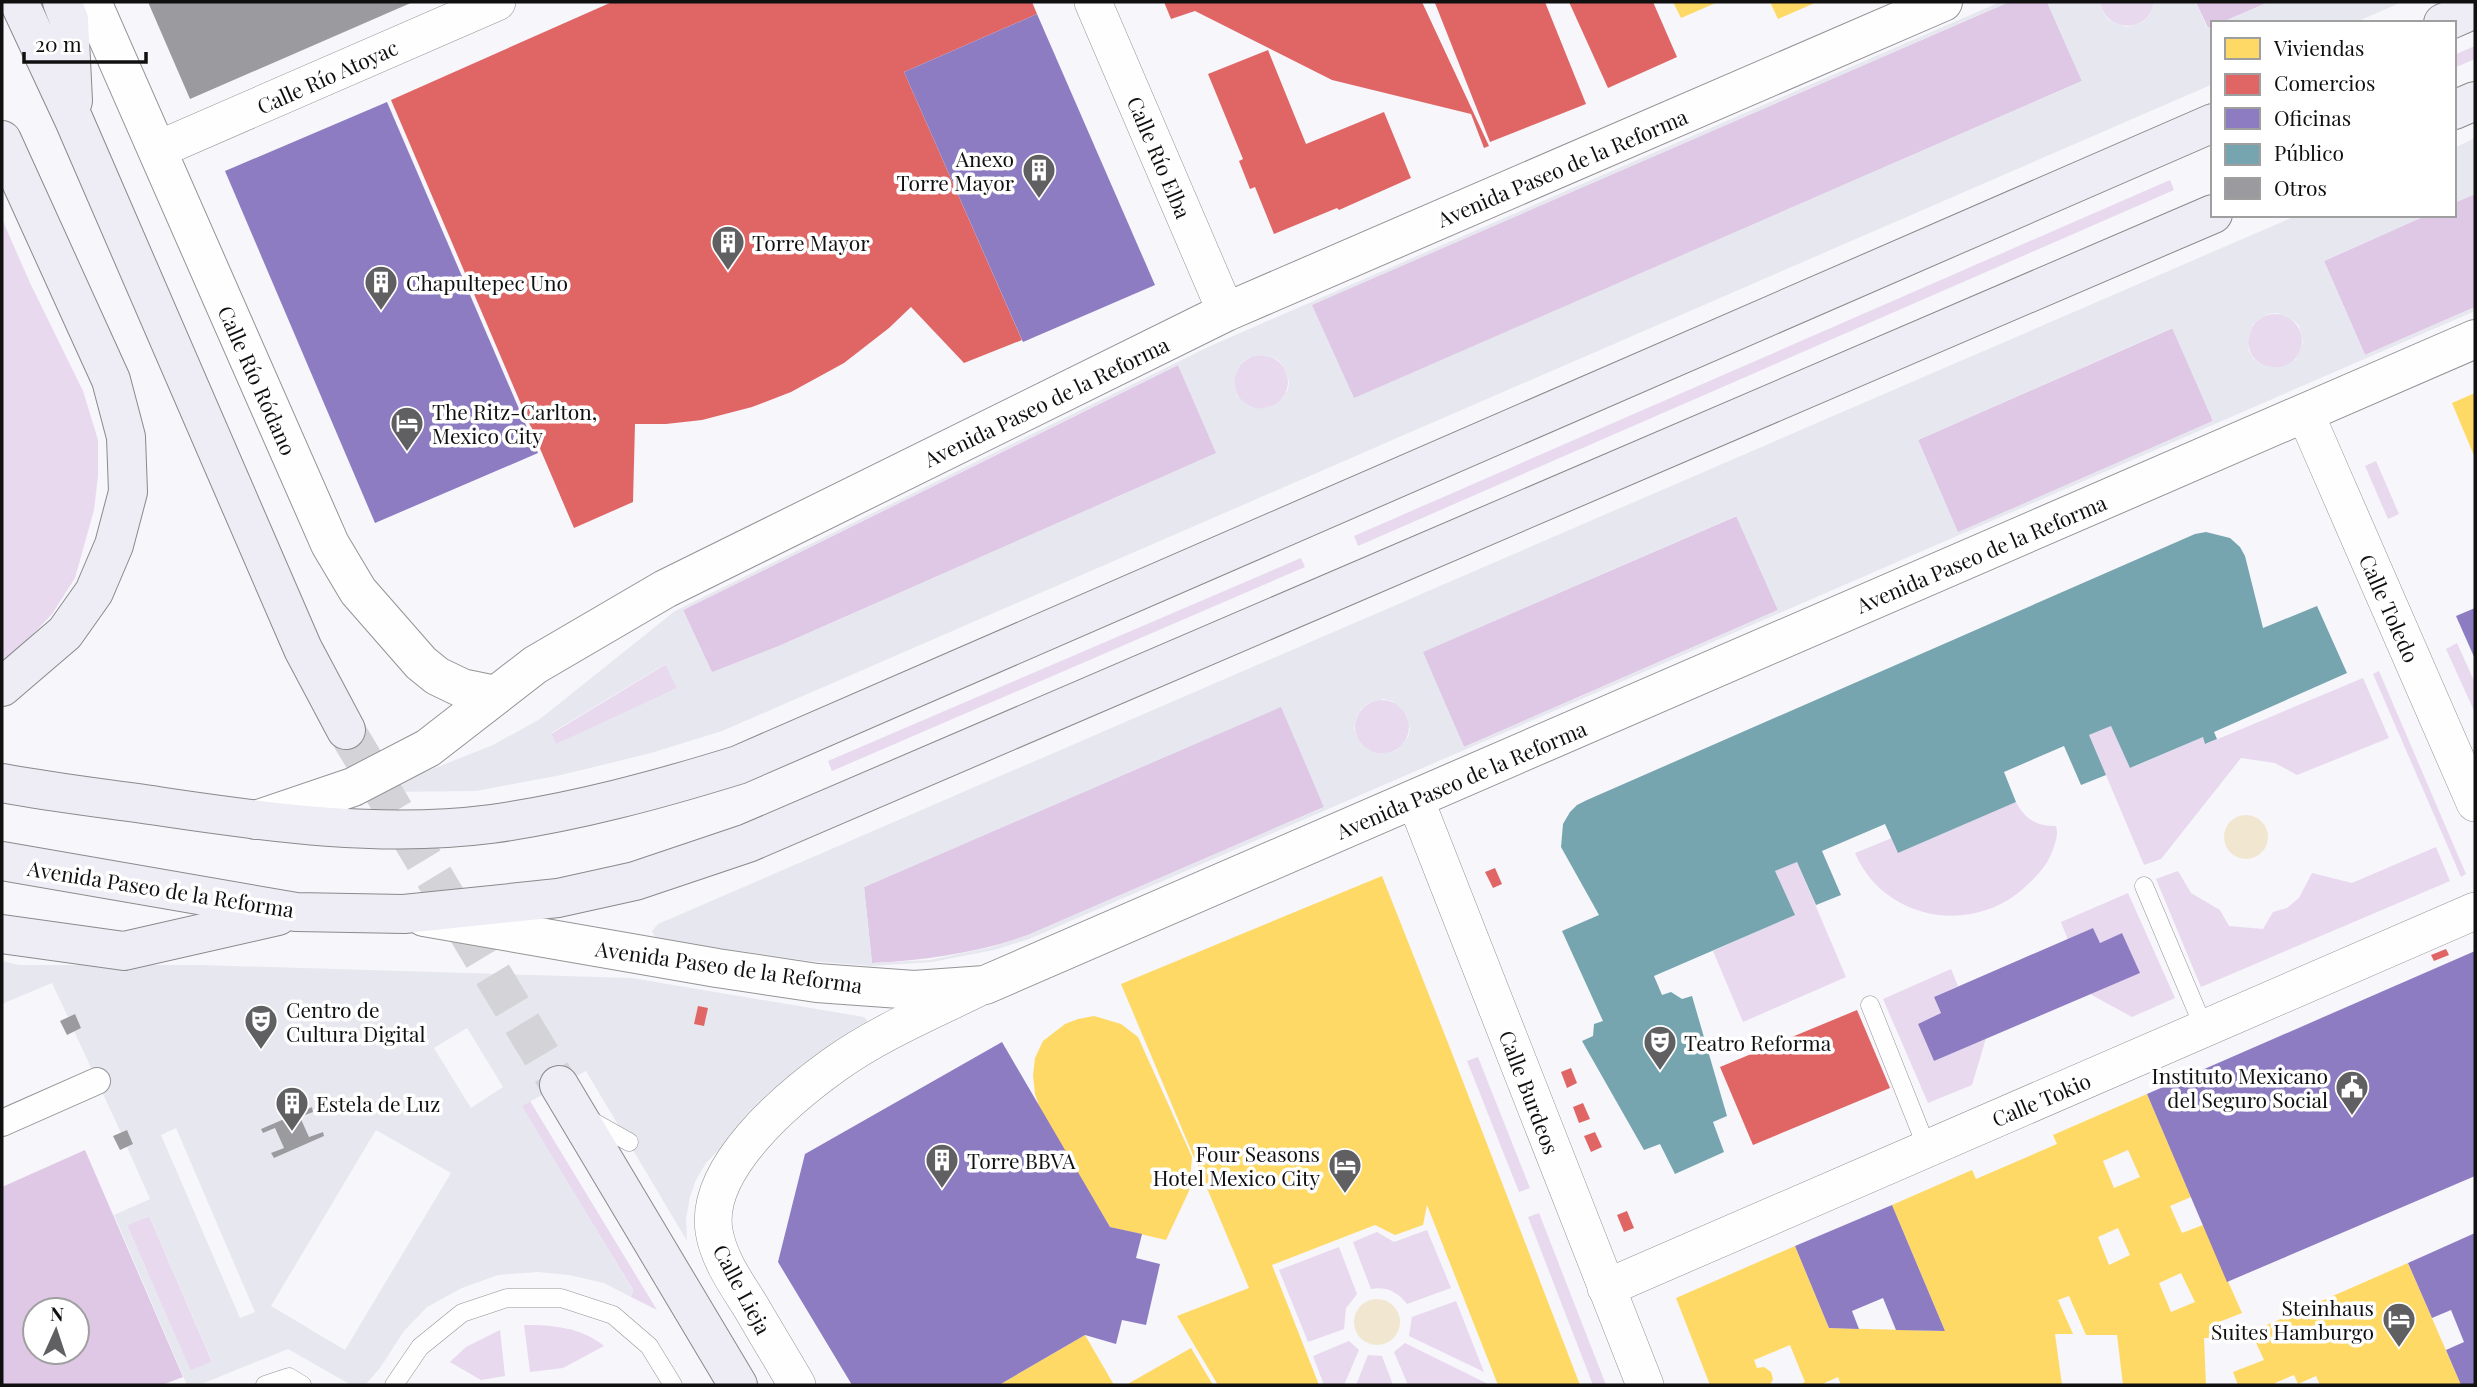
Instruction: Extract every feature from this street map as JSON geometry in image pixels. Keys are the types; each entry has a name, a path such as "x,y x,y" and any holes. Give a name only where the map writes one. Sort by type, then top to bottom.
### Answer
{"main road":[{"path":"19,2 74,120 303,649 345,730"},
{"path":"62,2 69,20 74,120"},
{"path":"2448,21 2475,9"},
{"path":"2456,109 2475,101"},
{"name":"Avenida Paseo de la Reforma","path":"2,783 256,820 344,828 431,828 490,824 650,792 738,765 2211,124"},
{"path":"2,140 111,380 126,436 128,492 114,545 94,592 65,633 2,687"},
{"name":"Avenida Paseo de la Reforma","path":"2,861 296,912 404,914 558,898 635,881 748,843 2211,215"},
{"path":"2,934 124,950 296,912"},
{"path":"567,1098 737,1385"}],"street":[{"name":"Calle Río Ródano","path":"92,2 330,544 358,591 421,663 438,676 463,688 496,695"},
{"name":"Calle Río Atoyac","path":"157,150 497,2"},
{"name":"Calle Río Elba","path":"1093,2 1226,312"},
{"name":"Avenida Paseo de la Reforma","path":"256,820 354,787 428,748 539,662 665,589 1226,312 1943,2"},
{"name":"Avenida Paseo de la Reforma","path":"404,914 817,983 915,990 985,985 2475,340"},
{"name":"Calle Toledo","path":"2305,413 2475,803"},
{"name":"Calle Burdeos","path":"1415,799 1645,1385"},
{"name":"Calle Tokio","path":"1606,1288 2475,911"},
{"name":"Calle Lieja","path":"797,1385 720,1254 714,1214 730,1168 744,1146 784,1105 834,1065 887,1033 985,985"},
{"path":"2,1123 97,1081"}],"lane":[{"path":"2144,886 2204,1028"},
{"path":"1870,1005 1927,1148"},
{"path":"567,1098 629,1142"},
{"path":"394,1385 420,1347 462,1313 507,1298 561,1298 613,1315 649,1346 673,1385"},
{"path":"265,1385 289,1377 302,1385"}],"shaded area":[{"path":"2000,2 2009,2 1312,305 1354,398 2082,81 2047,2 2100,2 2109,20 2126,27 2143,22 2149,16 2154,2 2196,2 2207,28 2211,27 2211,85 722,731 651,753 561,775 476,791 386,792 410,778 493,745 540,719 675,611 1208,347","holes":["1258,355 1275,358 1282,364 1289,381 1288,390 1277,404 1259,409 1250,407 1237,396 1234,378 1242,362","1178,365 1216,453 779,646 712,672 683,610","665,664 677,688 556,744 551,733"]},
{"path":"2009,2 2047,2 2082,81 1354,399 1311,305"},
{"path":"2100,2 2154,2 2145,20 2127,26 2110,20"},
{"path":"2196,2 2269,2 2225,21 2211,21 2211,27 2208,28"},
{"path":"2269,2 2402,2 2359,21 2225,21"},
{"path":"2475,46 2475,59 2456,67 2456,54"},
{"path":"2475,138 2475,194 2456,202 2456,147"},
{"path":"2170,180 2174,190 1358,546 1354,536"},
{"path":"2475,194 2475,307 2365,355 2324,261 2423,217 2456,217 2456,202"},
{"path":"2293,217 2423,217 2324,261 2365,355 2475,307 2475,311 1029,939 994,950 932,962 872,966 810,961 661,940 654,936 652,931 658,924","holes":["2277,313 2293,320 2299,326 2303,342 2296,359 2280,368 2262,365 2254,359 2248,342 2253,324 2268,314","2172,328 2213,421 1958,532 1918,440","1736,516 1778,610 1464,747 1423,652","1383,699 1392,701 1405,712 1410,729 1408,737 1396,751 1377,754 1361,745 1354,728 1360,710 1367,704","1281,707 1324,807 1028,935 992,947 930,960 872,963 864,887"]},
{"path":"2,219 83,391 98,440 98,476 94,510 75,578 52,614 21,647 2,661"},
{"path":"2280,314 2290,318 2298,326 2302,341 2298,356 2290,364 2270,368 2260,364 2252,356 2248,336 2252,326 2260,318"},
{"path":"2173,328 2213,421 1958,533 1918,440"},
{"path":"1261,355 1280,363 1288,382 1280,401 1261,409 1242,401 1234,382 1242,363"},
{"path":"1178,365 1217,453 712,673 683,610"},
{"path":"2376,461 2399,514 2388,519 2365,466"},
{"path":"1737,516 1778,610 1464,747 1422,652"},
{"path":"1301,558 1305,567 832,771 828,761"},
{"path":"2457,643 2475,683 2475,713 2446,649"},
{"path":"666,664 678,688 556,745 551,734"},
{"path":"2379,671 2466,874 2461,877 2373,674"},
{"path":"2363,678 2389,738 2297,775 2275,763 2241,758 2161,859 2144,865 2089,735 2111,726 2131,768 2203,737 2206,744"},
{"path":"1387,700 1397,704 1405,712 1409,727 1405,742 1397,750 1377,754 1367,750 1359,742 1355,722 1359,712 1367,704"},
{"path":"1282,706 1324,807 1028,935 951,955 872,963 864,887"},
{"path":"2016,802 2032,820 2043,825 2056,826 2056,838 2040,872 2018,893 1997,906 1950,916 1926,913 1904,905 1884,892 1868,875 1855,853 1892,838 1898,853"},
{"path":"2246,815 2262,821 2268,837 2262,853 2246,859 2230,853 2224,837 2230,821"},
{"path":"2436,847 2450,881 2201,987 2156,879 2178,871 2191,893 2220,910 2229,926 2263,929 2273,912 2287,908 2299,898 2312,873 2352,883"},
{"path":"1797,862 1846,977 1743,1022 1713,951 1794,915 1775,871"},
{"path":"2128,893 2175,998 2132,1017 2090,994 2139,973 2122,933 2100,943 2093,928 2068,940 2061,922"},
{"path":"2,961 19,965 202,965 632,978 864,1017 867,1024 796,1072 706,1163 690,1197 686,1219 687,1241 586,1071 522,1106 633,1291 631,1297 604,1283 569,1275 538,1272 498,1275 462,1288 427,1307 404,1331 380,1368 365,1385 351,1385 288,1349 199,1385 187,1385 114,1215 150,1199 127,1147 133,1143 127,1130 121,1133 74,1031 81,1028 75,1015 68,1017 52,983 2,1004","holes":["467,1028 503,1087 471,1108 434,1048","311,1107 313,1112 300,1117 309,1137 322,1132 324,1136 274,1157 272,1153 284,1148 275,1128 263,1133 261,1129","176,1128 255,1312 240,1318 161,1135","376,1130 451,1173 345,1350 271,1306","149,1216 212,1361 191,1371 127,1225"]},
{"path":"1951,969 1958,986 1934,997 1941,1013 1918,1024 1934,1061 1986,1038 1972,1085 1928,1103 1883,999"},
{"path":"1478,1057 1530,1188 1519,1192 1467,1061"},
{"path":"530,1101 657,1310 631,1297 633,1290 521,1106"},
{"path":"85,1150 183,1377 162,1385 2,1385 2,1187"},
{"path":"1539,1213 1606,1385 1593,1385 1528,1217"},
{"path":"149,1216 212,1362 190,1371 127,1225"},
{"path":"1427,1230 1451,1288 1407,1304 1391,1291 1371,1289 1353,1242 1377,1232 1394,1242"},
{"path":"1339,1247 1357,1294 1346,1308 1344,1329 1308,1342 1279,1270"},
{"path":"1377,1299 1393,1306 1400,1322 1393,1338 1377,1345 1361,1338 1354,1322 1361,1306"},
{"path":"1456,1301 1484,1372 1409,1336 1412,1317"},
{"path":"524,1325 576,1331 604,1346 563,1368 530,1372"},
{"path":"500,1330 505,1376 481,1380 450,1362 466,1347"},
{"path":"1349,1341 1359,1350 1344,1385 1324,1385 1313,1356"},
{"path":"1405,1343 1488,1385 1408,1385 1394,1352"},
{"path":"1368,1355 1382,1356 1393,1385 1356,1385"}],"building: Viviendas":[{"path":"1673,2 1718,2 1681,18"},
{"path":"1770,2 1817,2 1778,19"},
{"path":"2475,393 2475,458 2452,403"},
{"path":"1382,876 1580,1385 1498,1385 1427,1205 1423,1225 1395,1235 1375,1225 1272,1265 1319,1385 1218,1385 1177,1316 1249,1288 1121,984"},
{"path":"1094,1016 1121,1024 1138,1037 1192,1157 1189,1191 1166,1240 1110,1227 1041,1111 1035,1094 1035,1058 1043,1041 1065,1024"},
{"path":"2147,1094 2191,1197 2170,1206 2182,1233 2203,1225 2242,1313 2219,1322 2226,1338 2204,1338 2206,1385 2123,1385 2117,1335 2086,1335 2069,1296 2058,1300 2073,1334 2055,1334 2062,1385 1841,1385 1838,1377 1820,1385 1799,1385 1805,1382 1790,1345 1754,1360 1757,1368 1764,1367 1771,1372 1773,1379 1770,1385 1710,1385 1676,1298 1795,1246 1829,1328 1945,1331 1892,1205 1972,1170 1976,1179 2057,1144 2053,1135","holes":["2128,1150 2140,1177 2114,1188 2103,1161","2118,1228 2130,1255 2109,1265 2098,1237","2181,1273 2195,1302 2171,1312 2159,1283"]},
{"path":"2408,1263 2461,1385 2320,1385 2316,1376 2298,1384 2294,1375 2275,1383 2276,1385 2238,1385 2233,1372 2264,1360 2251,1332"},
{"path":"1085,1335 1114,1385 999,1385"},
{"path":"1191,1348 1213,1385 1126,1385"}],"building: Comercios":[{"name":"Torre Mayor","path":"612,2 1032,2 1037,14 904,72 1022,340 964,363 911,307 844,363 791,392 752,407 702,420 635,424 633,502 574,528 391,100"},
{"path":"1164,2 1422,2 1489,146 1484,148 1471,114 1332,80 1195,11 1171,19"},
{"path":"1545,2 1586,104 1490,142 1435,3"},
{"path":"1569,2 1653,2 1677,57 1608,88"},
{"path":"1268,50 1306,144 1384,112 1411,178 1339,210 1337,208 1274,234 1255,187 1250,189 1239,161 1243,159 1208,74"},
{"path":"1495,868 1502,884 1493,888 1485,872"},
{"path":"2446,949 2449,955 2434,961 2431,955"},
{"path":"698,1006 708,1008 704,1026 694,1024"},
{"path":"1857,1010 1890,1088 1753,1145 1720,1067"},
{"path":"1571,1068 1577,1083 1567,1088 1561,1072"},
{"path":"1583,1103 1590,1119 1579,1123 1573,1107"},
{"path":"1595,1132 1602,1147 1591,1152 1584,1136"},
{"path":"1627,1211 1634,1228 1624,1232 1617,1215"}],"building: Oficinas":[{"name":"Anexo Torre Mayor","path":"1037,14 1155,285 1023,342 904,72"},
{"name":"Chapultepec Uno","path":"387,102 538,453 375,523 225,171"},
{"path":"2475,608 2475,659 2456,616"},
{"path":"2093,928 2100,943 2122,933 2140,973 1934,1061 1918,1024 1941,1013 1934,997"},
{"path":"2475,951 2475,1176 2227,1282 2147,1094"},
{"name":"Torre BBVA","path":"1002,1042 1110,1227 1142,1234 1136,1258 1160,1264 1146,1325 1122,1320 1116,1344 1085,1335 999,1385 852,1385 778,1262 805,1154"},
{"path":"1892,1205 1945,1331 1896,1330 1883,1298 1852,1311 1859,1329 1829,1328 1795,1246"},
{"path":"2475,1233 2475,1385 2461,1385 2446,1350 2464,1342 2451,1310 2432,1318 2408,1263"}],"building: Público":[{"path":"2206,532 2230,538 2240,547 2245,556 2263,628 2317,606 2347,673 2214,732 2217,739 2205,744 2203,737 2130,768 2111,726 2089,735 2106,775 2081,785 2064,746 2004,772 2016,802 1898,853 1885,824 1822,851 1841,895 1816,905 1797,862 1775,871 1795,915 1654,976 1662,995 1671,992 1682,999 1692,996 1727,1116 1713,1122 1724,1152 1675,1174 1660,1144 1644,1150 1582,1041 1593,1036 1594,1024 1603,1021 1562,931 1599,915 1561,847 1563,824 1570,812 1587,800 2195,534"}],"building: Otros":[{"path":"148,2 413,2 190,99"},
{"path":"75,1014 81,1028 67,1035 60,1021"},
{"name":"Estela de Luz","path":"312,1107 313,1112 300,1117 309,1137 323,1132 324,1136 274,1158 271,1153 284,1148 275,1128 263,1133 261,1129"},
{"path":"127,1130 133,1144 120,1150 113,1136"}],"tunnel":[{"path":"346,730 559,1085"}],"place":[{"name":"Anexo Torre Mayor","path":"1039,200"},
{"name":"Torre Mayor","path":"728,272"},
{"name":"Chapultepec Uno","path":"381,312"},
{"name":"The Ritz-Carlton, Mexico City","path":"407,453"},
{"name":"Centro de Cultura Digital","path":"261,1051"},
{"name":"Teatro Reforma","path":"1660,1072"},
{"name":"Instituto Mexicano del Seguro Social","path":"2352,1117"},
{"name":"Estela de Luz","path":"292,1133"},
{"name":"Torre BBVA","path":"942,1190"},
{"name":"Four Seasons Hotel Mexico City","path":"1345,1195"},
{"name":"Steinhaus Suites Hamburgo","path":"2399,1349"}]}
